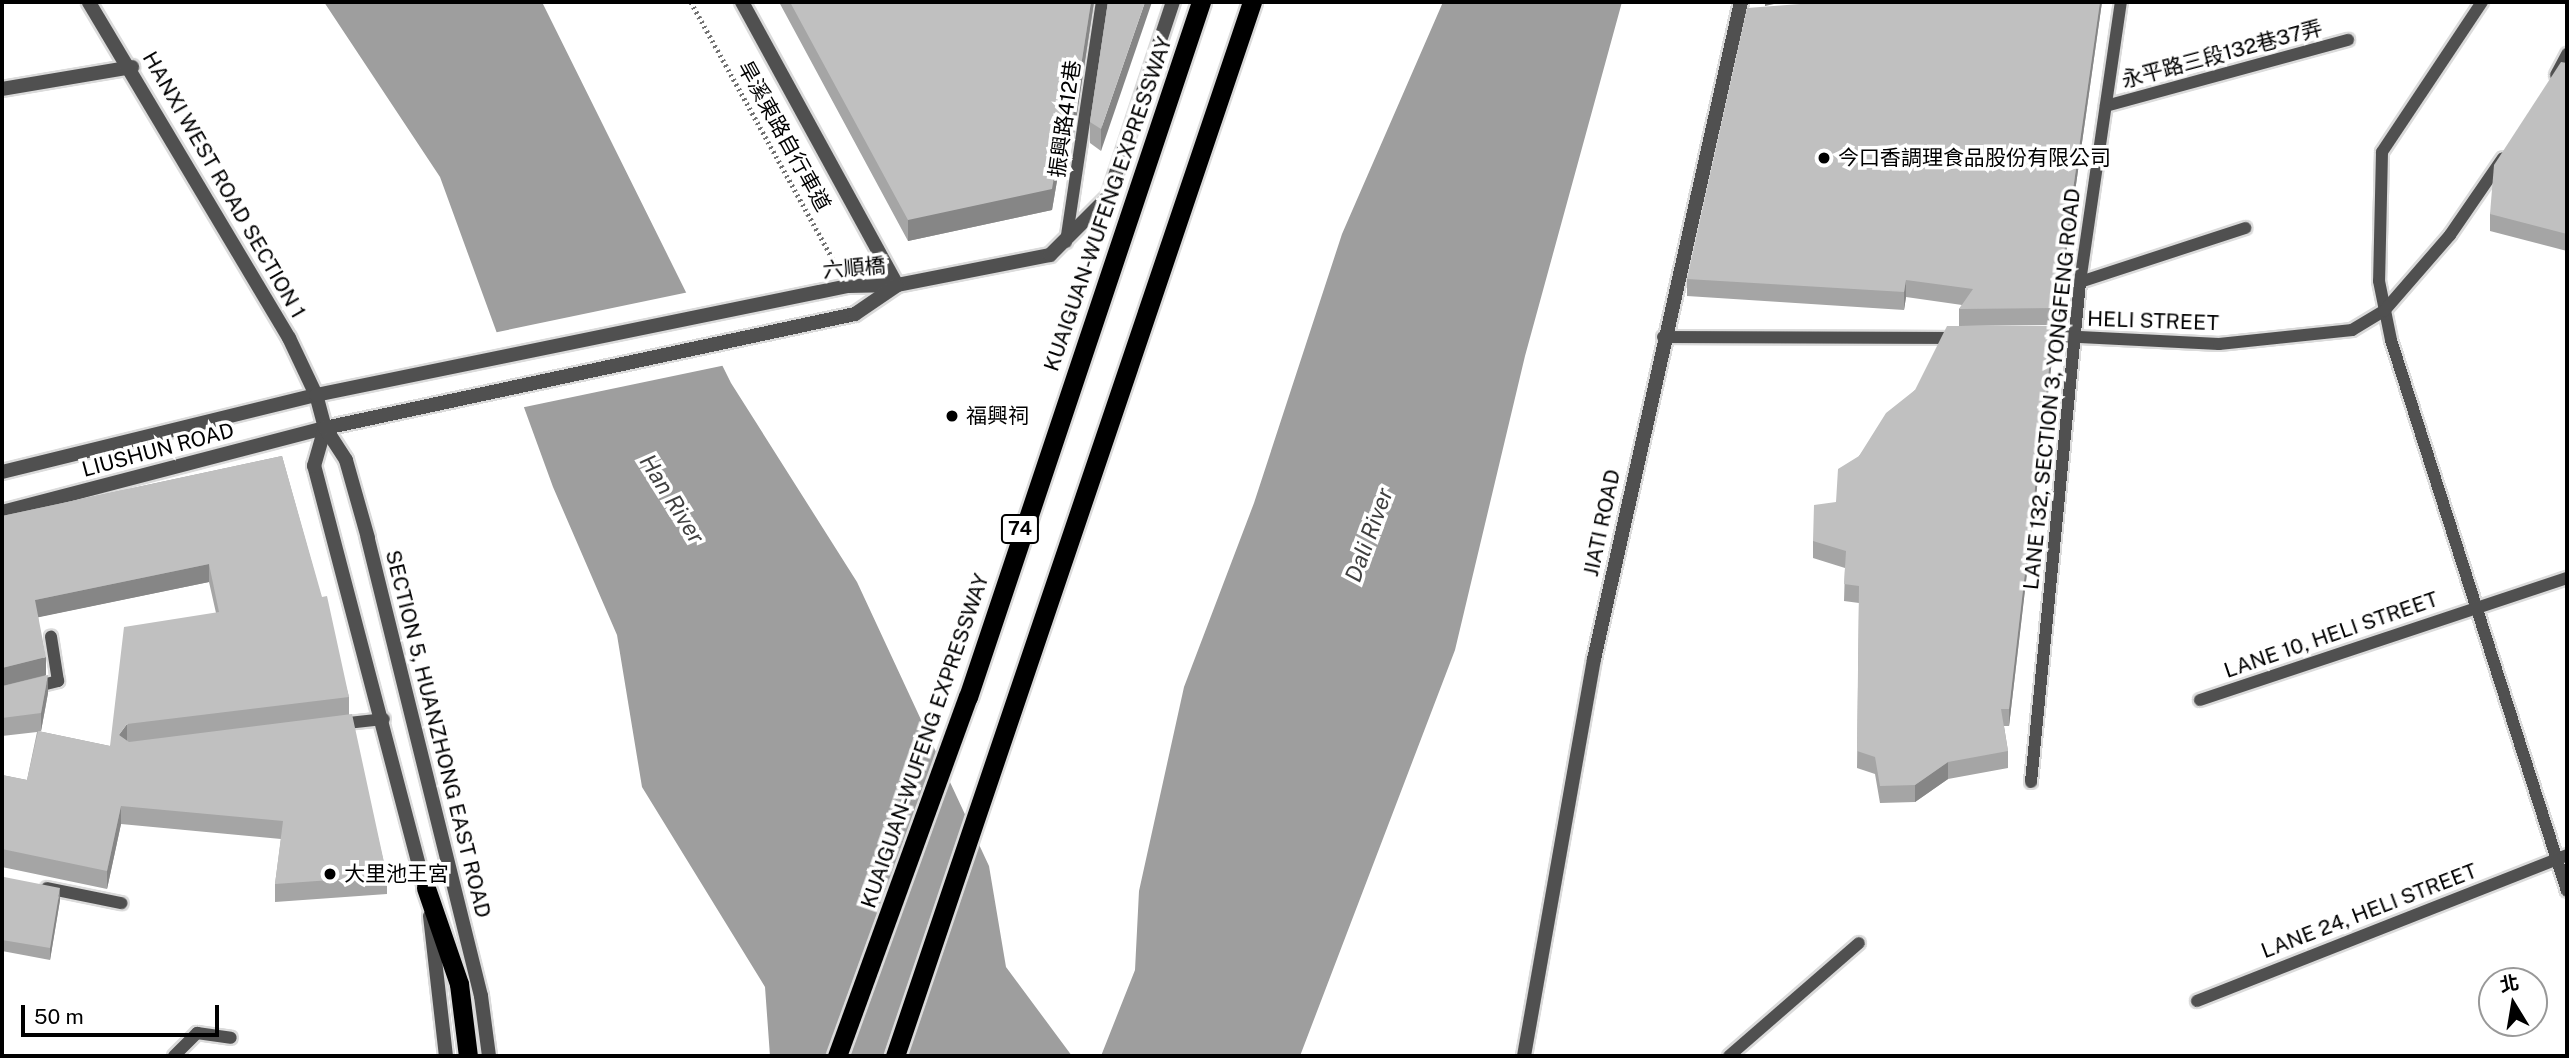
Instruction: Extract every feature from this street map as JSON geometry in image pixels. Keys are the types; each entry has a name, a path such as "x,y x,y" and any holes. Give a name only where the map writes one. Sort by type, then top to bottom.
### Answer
{"highway":[{"name":"KUAIGUAN-WUFENG EXPRESSWAY","path":"837,1056 968,697 1201,2"},
{"name":"74","path":"895,1056 1252,2"},
{"path":"426,888 458,984 468,1056"}],"street":[{"name":"HANXI WEST ROAD SECTION 1","path":"89,2 132,67 316,394"},
{"path":"742,2 897,285 1050,255 1066,242 1108,197 1173,2"},
{"name":"JIATI ROAD","path":"1524,1056 1594,659 1663,337 1744,17 1741,2"},
{"path":"2,89 132,67"},
{"name":"六順橋","path":"316,394 848,286 897,285"},
{"name":"六順橋","path":"325,428 855,314 897,285"},
{"name":"SECTION 5, HUANZHONG EAST ROAD","path":"316,394 325,428 346,460 368,538 481,996 489,1056"},
{"name":"LIUSHUN ROAD","path":"2,472 316,394"},
{"path":"325,428 314,466 384,719 426,888 446,1056"},
{"name":"LIUSHUN ROAD","path":"2,512 325,428"}],"lane":[{"name":"振興路412巷","path":"1066,242 1101,2"},
{"name":"LANE 132, SECTION 3, YONGFENG ROAD","path":"2031,782 2080,282 2121,2"},
{"path":"2482,2 2382,152 2384,311 2476,606 2562,858 2567,891"},
{"name":"永平路三段132巷37弄","path":"2106,106 2348,40"},
{"path":"2546,93 2567,54"},
{"name":"HELI STREET","path":"2017,336 2218,344 2311,339 2352,330 2384,311 2450,235 2510,147"},
{"path":"2080,282 2245,228"},
{"path":"1663,337 1977,337"},
{"name":"LANE 10, HELI STREET","path":"2200,699 2567,578"},
{"path":"2,695 58,681 51,637"},
{"path":"317,727 384,719"},
{"name":"LANE 24, HELI STREET","path":"2197,1001 2562,858"},
{"path":"28,884 121,903"},
{"path":"1729,1056 1859,943"},
{"path":"174,1056 197,1033 230,1038"}],"path":[{"name":"旱溪東路自行車道","path":"691,2 848,286"}],"water":[{"name":"Han River","path":"324,2 542,2 731,383 857,582 989,866 1006,967 1072,1056 770,1056 765,987 642,787 617,635 553,487 440,177"},
{"name":"Dali River","path":"1443,2 1622,2 1525,356 1455,650 1300,1056 1101,1056 1135,970 1139,891 1184,687 1254,503 1342,234"}],"pier":[{"path":"689,292 726,365 520,408 493,333"}],"building":[{"path":"790,2 1091,2 1074,111 1066,107 1052,189 908,220"},
{"path":"1108,2 1145,2 1101,129 1090,122"},
{"path":"1804,2 2100,2 2056,308 1959,309 1973,289 1906,280 1904,292 1687,279 1747,8"},
{"path":"2561,62 2567,63 2567,234 2490,214 2494,165"},
{"path":"1947,326 2054,326 2009,709 2001,709 2008,751 1948,762 1915,785 1880,786 1875,757 1857,751 1859,586 1844,584 1846,551 1813,541 1814,505 1836,502 1838,469 1859,456 1886,413 1915,390"},
{"path":"282,456 322,597 327,596 349,697 127,724 119,735 129,742 352,714 387,876 275,884 283,821 121,806 107,871 2,849 2,775 27,780 38,731 110,746 124,627 219,612 209,564 35,600 46,657 2,668 2,516"},
{"path":"48,675 41,713 2,718 2,684 3,686"},
{"path":"4,877 60,888 50,948 2,940"}],"place":[{"name":"今口香調理食品股份有限公司","path":"1824,158"},
{"name":"福興祠","path":"952,416"},
{"name":"大里池王宮","path":"330,874"}]}
